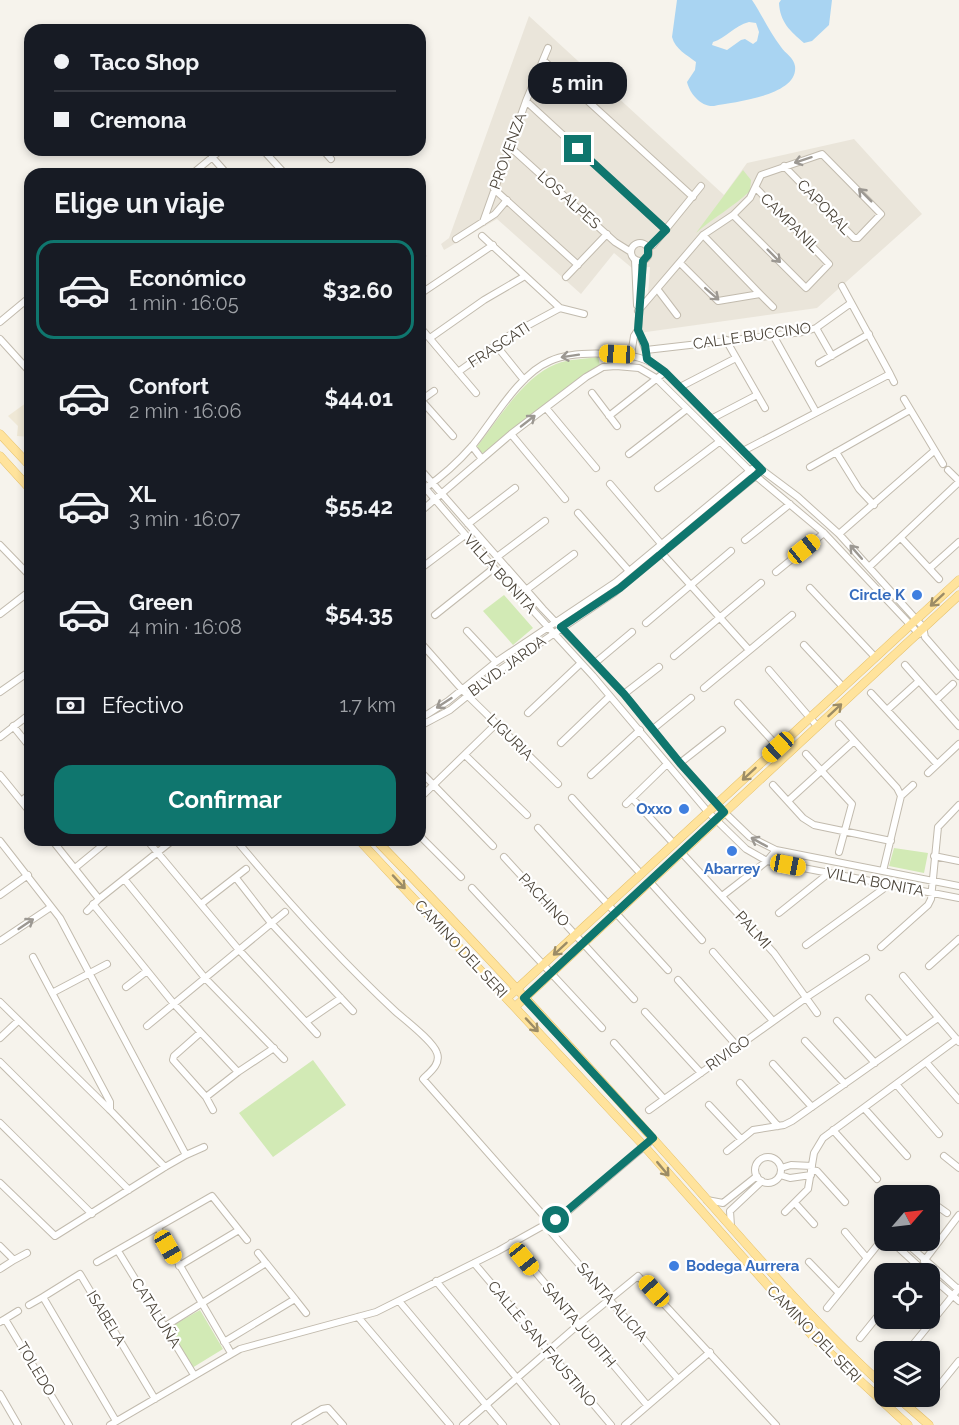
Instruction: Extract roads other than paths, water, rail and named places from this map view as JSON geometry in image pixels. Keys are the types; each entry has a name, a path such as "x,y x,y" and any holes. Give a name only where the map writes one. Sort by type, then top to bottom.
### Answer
{"main road":[{"path":"0,434 24,460"},
{"path":"0,456 24,482"},
{"path":"507,998 959,580"},
{"path":"515,1007 959,595"},
{"name":"CAMINO DEL SERI","path":"365,846 644,1146 818,1342 908,1425"},
{"name":"CAMINO DEL SERI","path":"382,846 653,1138 832,1337 874,1377"},
{"path":"381,863 398,863"},
{"path":"909,1407 929,1425"}],"street":[{"name":"PROVENZA","path":"483,222 509,146 548,48"},
{"path":"543,60 693,197"},
{"path":"526,101 666,230"},
{"name":"LOS ALPES","path":"509,146 607,234 631,252"},
{"name":"CAPORAL","path":"822,154 881,212 858,238 854,238 784,166 822,154"},
{"path":"200,168 214,156"},
{"path":"268,156 280,168"},
{"path":"328,156 331,159"},
{"path":"212,158 221,168"},
{"path":"638,312 703,235 733,215 750,198 760,175 784,166"},
{"path":"647,359 638,330 643,261 648,255 648,248 666,230 701,186"},
{"name":"CAMPANIL","path":"733,215 805,287 808,287 829,264 756,188"},
{"path":"494,189 578,265"},
{"path":"456,238 495,214 507,200"},
{"path":"566,277 607,234"},
{"path":"703,235 773,307"},
{"path":"482,236 560,308 584,314"},
{"path":"638,312 635,260 631,252 636,244 643,244 648,248"},
{"path":"426,290 493,245"},
{"path":"635,260 643,261"},
{"path":"680,263 718,301 760,294"},
{"path":"430,338 484,300 525,276"},
{"path":"842,286 894,382"},
{"path":"658,290 677,315"},
{"name":"CALLE BUCCINO","path":"645,350 796,333 816,328 851,303"},
{"path":"0,322 24,305"},
{"name":"FRASCATI","path":"426,334 458,372 495,344 560,308"},
{"path":"816,328 832,356"},
{"path":"631,355 634,336 638,330"},
{"path":"819,363 869,334"},
{"path":"773,335 816,412"},
{"path":"0,339 24,365"},
{"path":"726,340 765,408"},
{"path":"495,344 524,380"},
{"path":"603,354 603,367"},
{"path":"426,487 459,460 524,380 539,367 558,358 603,354 631,355 647,359 665,372 760,467 842,532 913,623"},
{"path":"680,387 736,358"},
{"path":"426,507 511,434 548,411 586,376 603,367 639,368 753,473 824,533 920,630 959,676"},
{"path":"458,372 476,393"},
{"path":"609,416 665,372"},
{"path":"744,451 890,374"},
{"path":"426,397 434,391"},
{"path":"592,393 617,426"},
{"path":"711,419 757,394"},
{"path":"904,399 943,464"},
{"path":"426,407 453,436"},
{"path":"629,454 687,410"},
{"path":"810,467 910,410"},
{"path":"548,411 596,468"},
{"path":"511,434 565,499"},
{"path":"658,488 719,442"},
{"path":"472,446 482,459"},
{"path":"842,532 934,451"},
{"path":"836,452 859,489 874,505"},
{"name":"BLVD. JARDA","path":"426,715 465,692 614,593 661,548 760,467"},
{"path":"869,567 959,482 948,470"},
{"name":"VILLA BONITA","path":"426,476 526,590 624,694 680,763 750,837 776,850 959,886"},
{"path":"610,484 689,585 749,650"},
{"path":"468,524 515,488"},
{"name":"VILLA BONITA","path":"426,489 640,730 666,765 708,812 746,849 767,861 959,898"},
{"path":"745,540 790,504"},
{"path":"578,513 627,569"},
{"path":"497,556 545,521"},
{"path":"776,572 824,533"},
{"path":"426,564 465,535"},
{"path":"901,538 939,579"},
{"path":"930,568 959,542"},
{"path":"0,545 24,570"},
{"name":"BLVD. JARDA","path":"465,692 496,662 606,588 627,569 661,548"},
{"path":"646,622 730,551"},
{"path":"526,590 574,554"},
{"path":"435,615 494,568"},
{"path":"674,656 761,583"},
{"path":"810,588 875,657"},
{"path":"0,614 24,596"},
{"path":"704,688 792,615"},
{"path":"467,631 496,662"},
{"path":"595,663 632,632"},
{"path":"804,645 843,687"},
{"name":"LIGURIA","path":"426,649 496,724 558,784"},
{"path":"528,713 581,663"},
{"path":"905,665 959,726"},
{"path":"624,694 659,667"},
{"path":"769,670 817,726"},
{"path":"0,692 24,676"},
{"path":"887,710 919,681"},
{"path":"936,700 953,684"},
{"path":"871,693 938,764"},
{"path":"561,743 610,696"},
{"path":"653,729 692,698"},
{"path":"738,703 778,747"},
{"path":"0,737 24,718"},
{"path":"426,792 496,724"},
{"path":"839,724 897,788 901,796"},
{"path":"13,726 24,740"},
{"path":"591,775 640,730"},
{"path":"680,763 722,730"},
{"path":"788,801 854,741"},
{"path":"928,773 959,744"},
{"path":"806,753 852,804 839,852"},
{"path":"465,755 526,815"},
{"path":"626,804 666,765"},
{"path":"0,775 24,805"},
{"path":"426,777 493,846"},
{"path":"773,785 803,818 814,825 891,840"},
{"path":"883,872 901,796 913,785"},
{"path":"572,798 641,874"},
{"path":"632,798 674,844"},
{"path":"881,947 928,905 933,893 938,827 959,805"},
{"path":"538,828 668,970"},
{"path":"0,840 60,918 186,1155"},
{"path":"426,842 461,877"},
{"path":"57,846 99,899"},
{"path":"75,868 102,846"},
{"path":"152,846 239,950 317,1034"},
{"path":"87,911 166,846"},
{"name":"SANTA ALICIA","path":"241,846 279,892 375,993 434,1047 438,1060 423,1080 678,1378"},
{"path":"722,896 767,861 776,850"},
{"name":"PALMI","path":"681,852 774,953 817,1013"},
{"path":"934,856 959,861"},
{"name":"PACHINO","path":"504,857 634,999"},
{"path":"201,904 246,869"},
{"path":"779,914 829,873"},
{"path":"0,895 28,875"},
{"path":"236,878 271,923 353,1011"},
{"path":"125,880 205,978 284,1059"},
{"path":"650,882 702,940"},
{"path":"806,945 883,889 887,883"},
{"path":"472,888 602,1028"},
{"path":"93,904 174,1004 238,1072"},
{"path":"0,941 51,907"},
{"path":"147,1026 285,912"},
{"path":"929,966 959,939"},
{"path":"713,952 773,1021"},
{"path":"33,957 110,1102 110,1110"},
{"name":"RIVIGO","path":"649,1110 807,997 866,958"},
{"path":"52,993 107,964"},
{"path":"126,987 147,971"},
{"path":"784,1212 808,1190 818,1145 833,1130 958,1041 903,976"},
{"path":"678,980 738,1047"},
{"path":"306,1022 341,998"},
{"path":"869,998 906,1040"},
{"path":"0,1002 165,1167"},
{"path":"645,1012 701,1073"},
{"path":"727,1150 759,1127 789,1123 938,1018"},
{"path":"0,1038 18,1021"},
{"path":"837,1021 874,1063"},
{"path":"200,1033 174,1056 173,1060 206,1096 213,1110"},
{"path":"805,1041 845,1084"},
{"path":"614,1043 664,1099"},
{"path":"206,1096 274,1048"},
{"path":"0,1062 129,1190"},
{"path":"926,1062 959,1100"},
{"path":"773,1064 812,1107"},
{"path":"740,1083 778,1126"},
{"path":"896,1084 939,1134"},
{"path":"709,1105 741,1139"},
{"path":"864,1108 908,1156"},
{"path":"0,1123 92,1214"},
{"path":"833,1130 877,1179"},
{"path":"44,1297 113,1423 231,1353 254,1344 376,1312 474,1263 572,1208 653,1138"},
{"path":"0,1183 54,1236 165,1167 204,1147"},
{"path":"944,1156 958,1166"},
{"path":"759,1179 756,1165 764,1158 775,1159 781,1171 790,1178 811,1170"},
{"path":"707,1199 723,1203 759,1179 772,1182 781,1171 791,1165 817,1171 845,1202"},
{"path":"731,1226 730,1211 759,1179"},
{"path":"97,1262 210,1196 247,1239"},
{"path":"795,1203 814,1224"},
{"path":"940,1208 947,1213"},
{"path":"924,1261 959,1215"},
{"path":"158,1228 231,1353"},
{"path":"179,1266 239,1230"},
{"path":"845,1232 866,1257"},
{"name":"SANTA JUDITH","path":"511,1243 647,1405"},
{"path":"0,1246 14,1260"},
{"path":"827,1308 874,1248"},
{"name":"CATALUÑA","path":"118,1251 194,1375"},
{"path":"902,1251 915,1263"},
{"path":"914,1251 959,1289 916,1341"},
{"path":"0,1269 27,1253"},
{"path":"258,1253 306,1313"},
{"path":"808,1262 838,1292"},
{"path":"164,1327 266,1263"},
{"name":"CALLE SAN FAUSTINO","path":"474,1263 611,1425"},
{"path":"80,1274 87,1270"},
{"name":"ISABELA","path":"29,1305 80,1274 154,1399"},
{"path":"463,1425 578,1325 639,1276 776,1425"},
{"path":"436,1281 556,1425"},
{"path":"940,1285 959,1301"},
{"path":"224,1342 295,1299"},
{"path":"399,1301 503,1425"},
{"path":"3,1320 18,1311"},
{"path":"358,1317 450,1425"},
{"name":"TOLEDO","path":"3,1320 69,1425"},
{"path":"860,1338 874,1321"},
{"path":"625,1425 710,1352"},
{"path":"940,1384 959,1361"},
{"path":"0,1394 18,1425"},
{"path":"295,1425 322,1409 328,1408 343,1425"}],"water":[{"path":"677,0 752,0 777,42 793,60 795,66 793,76 787,84 764,96 709,106 693,95 687,82 695,70 696,62 679,48 672,37","holes":["749,22 756,23 759,32 757,41 753,44 745,39 727,50 712,45 713,42 734,29"]},
{"path":"781,0 832,0 829,25 812,41 804,43 784,21 779,3"}],"place":[{"name":"Circle K","path":"917,595"},
{"name":"Oxxo","path":"684,809"},
{"name":"Abarrey","path":"732,851"},
{"name":"Bodega Aurrera","path":"674,1266"}]}
